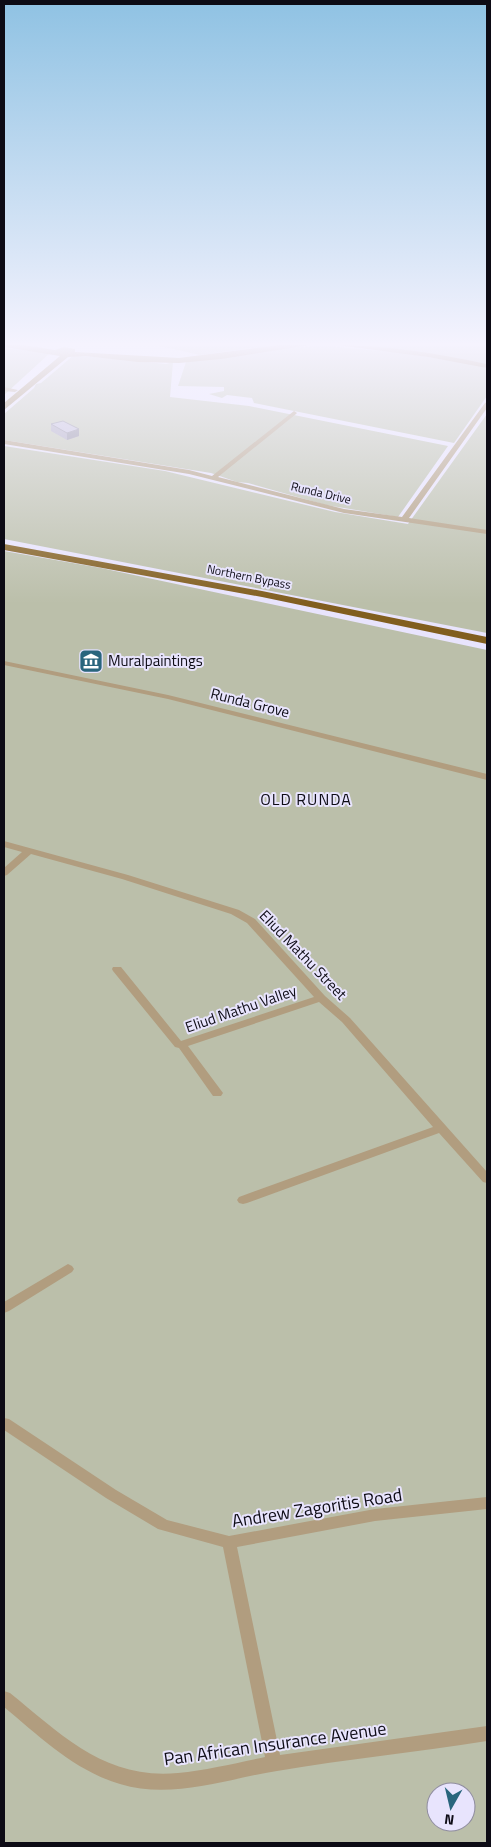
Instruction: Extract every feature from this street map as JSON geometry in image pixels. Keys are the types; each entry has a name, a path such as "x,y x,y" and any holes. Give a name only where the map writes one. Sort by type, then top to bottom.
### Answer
{"main road":[{"path":"4,543 17,549"},
{"name":"Northern Bypass","path":"4,547 262,594 487,641"}],"street":[{"path":"213,478 271,431"},
{"path":"404,520 468,431"},
{"name":"Runda Drive","path":"4,442 166,468 344,511 487,532"},
{"name":"Runda Grove","path":"4,663 172,698 487,776"},
{"name":"Eliud Mathu Street","path":"4,844 125,876 235,912 251,921 321,998 346,1020 487,1178"},
{"path":"4,873 29,851"},
{"name":"Eliud Mathu Valley","path":"117,969 177,1044 182,1045 321,998"},
{"path":"182,1045 217,1093"},
{"path":"243,1200 441,1128"},
{"path":"4,1308 68,1269"},
{"name":"Andrew Zagoritis Road","path":"4,1423 110,1494 163,1525 229,1542 375,1515 487,1503"},
{"path":"229,1542 274,1763"},
{"name":"Pan African Insurance Avenue","path":"4,1698 78,1757 120,1777 151,1782 206,1777 274,1763 487,1734"}],"green space":[{"path":"4,431 374,431 448,446 398,517 326,505 248,483 237,482 211,473 4,440"},
{"path":"395,431 462,431 454,443"},
{"path":"475,431 487,431 487,633 4,539 4,446 165,471 335,512 408,524"},
{"path":"4,551 101,568 487,650 487,1843 4,1843"}],"place":[{"name":"Muralpaintings","path":"91,661"}],"district":[{"name":"OLD RUNDA","path":"306,799"}]}
